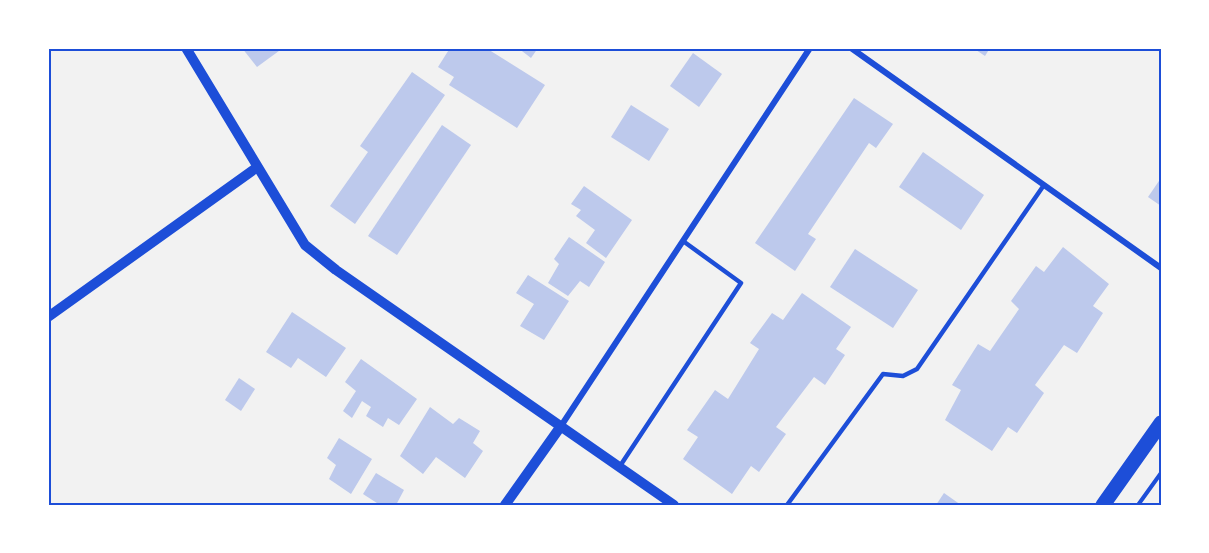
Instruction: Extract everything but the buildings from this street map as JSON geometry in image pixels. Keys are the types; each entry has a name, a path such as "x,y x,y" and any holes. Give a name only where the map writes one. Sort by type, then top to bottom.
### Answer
{"main road":[{"path":"1103,505 1161,423"}],"street":[{"path":"186,48 256,168 305,245 336,270 674,505"},
{"path":"505,505 561,426 810,48"},
{"path":"851,48 1161,268"},
{"path":"48,317 256,168"}],"lane":[{"path":"787,505 883,374 903,376 917,369 1044,185"},
{"path":"619,467 741,283 683,241"}],"path":[{"path":"1138,505 1161,473"}]}
